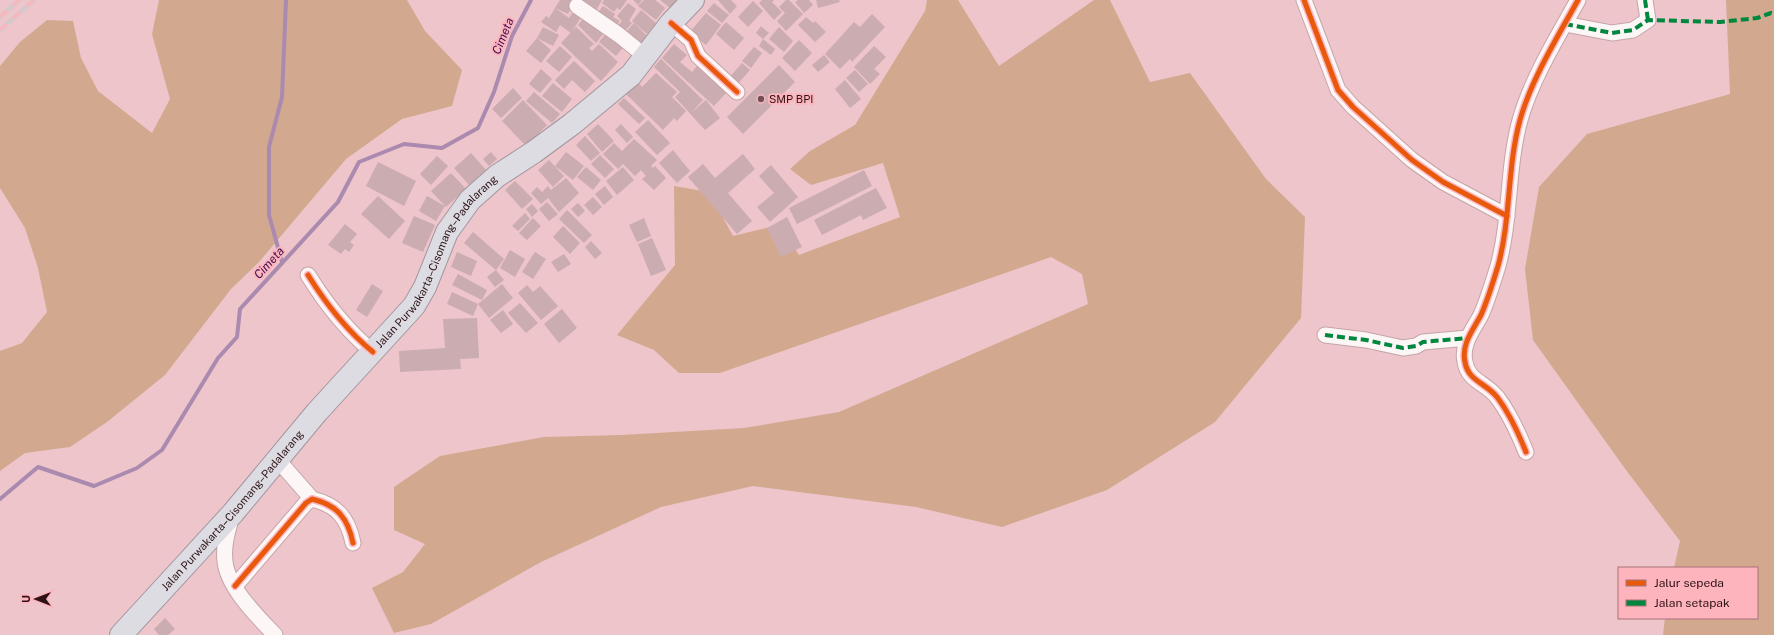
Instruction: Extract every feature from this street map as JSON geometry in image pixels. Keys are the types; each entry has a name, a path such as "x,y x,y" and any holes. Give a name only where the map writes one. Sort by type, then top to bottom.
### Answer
{"highway":[{"name":"Jalan Purwakarta–Cisomang–Padalarang","path":"121,635 233,512 317,412 414,306 425,287 447,232 470,200 497,176 534,152 572,124 631,75 671,23 693,0"}],"street":[{"path":"1304,0 1338,90 1353,107 1412,160 1443,182 1506,216"},
{"path":"1526,452 1512,417 1495,395 1475,381 1467,371 1464,361 1465,347 1468,338 1481,315 1493,284 1498,264 1520,118 1534,82 1578,0"},
{"path":"1565,24 1612,33 1633,30 1648,20 1645,0"},
{"path":"577,6 619,35 646,57"},
{"path":"671,23 691,40 698,56 737,92"},
{"path":"308,275 328,306 360,341 373,352"},
{"path":"1325,335 1366,340 1402,348 1416,346 1423,342 1468,338"},
{"path":"276,459 312,498 325,503 344,517 350,527 353,543"},
{"path":"235,586 306,503 312,498"},
{"path":"233,512 226,545 226,569 235,586 259,618 275,635"}],"shaded area":[{"path":"159,0 407,0 425,31 462,70 452,106 402,119 346,159 259,262 231,289 165,375 107,422 70,447 25,453 0,471 0,351 22,343 47,312 38,268 25,228 0,188 0,66 20,42 47,20 73,21 81,58 98,91 152,133 170,99 152,34"},
{"path":"927,0 958,0 999,66 1094,0 1110,0 1150,82 1190,73 1266,179 1305,217 1301,318 1215,422 1107,490 1002,527 916,507 753,486 661,507 541,562 431,624 394,633 372,588 403,572 425,544 394,530 394,487 440,456 544,437 621,435 744,428 839,412 1088,304 1082,274 1051,257 720,373 679,373 654,350 617,335 675,265 674,186 709,192 733,236 779,225 799,255 900,217 883,163 811,185 790,169 810,151 855,125 925,11"},
{"path":"1726,0 1774,0 1774,635 1663,635 1665,619 1758,619 1758,567 1674,567 1680,541 1626,470 1533,340 1525,269 1539,187 1587,134 1730,94"}],"building":[{"path":"560,0 575,0 568,14 555,8"},
{"path":"580,0 602,0 594,14"},
{"path":"604,0 627,0 620,10 617,8 614,12 602,3"},
{"path":"633,0 642,0 638,5"},
{"path":"644,0 655,0 665,8 656,20 638,6"},
{"path":"660,0 677,0 670,8"},
{"path":"718,0 731,0 737,6 730,14"},
{"path":"762,0 774,0 772,2 782,12 774,20 759,3"},
{"path":"786,0 789,0 803,14 786,31 777,21 785,13 779,7"},
{"path":"798,0 809,0 813,5 804,13 795,2"},
{"path":"816,0 839,0 840,2 818,8"},
{"path":"753,1 763,11 748,27 738,17"},
{"path":"628,3 636,9 629,21 632,23 622,34 616,28 622,21 617,16"},
{"path":"714,3 729,15 722,23 707,11"},
{"path":"603,6 615,14 613,17 620,21 613,31 595,17"},
{"path":"555,8 569,18 575,9 583,14 571,33 560,25 556,32 541,22 546,16 549,18"},
{"path":"641,10 656,23 647,34 632,21"},
{"path":"588,13 607,29 596,43 578,25"},
{"path":"706,13 721,25 706,45 690,32"},
{"path":"872,14 885,27 852,62 850,59 840,69 825,54 854,22 860,27"},
{"path":"806,17 813,23 815,21 826,32 815,42 798,25"},
{"path":"726,22 744,38 734,50 716,34"},
{"path":"634,23 647,36 637,47 624,34"},
{"path":"761,26 769,33 763,39 756,33"},
{"path":"543,27 559,35 553,46 537,38"},
{"path":"576,27 594,44 589,48 592,51 599,44 618,62 601,81 561,43"},
{"path":"779,27 793,41 784,52 769,39"},
{"path":"609,30 626,44 616,56 599,42"},
{"path":"537,38 551,50 541,63 526,51"},
{"path":"763,39 775,49 771,55 759,46"},
{"path":"799,40 812,53 795,71 782,58"},
{"path":"674,44 687,55 680,62 692,72 699,64 728,91 714,106 662,58"},
{"path":"560,46 572,57 559,72 546,61"},
{"path":"874,46 886,57 874,69 880,74 870,84 854,67"},
{"path":"754,47 762,53 751,68 742,61"},
{"path":"824,55 830,62 818,72 812,65"},
{"path":"661,59 703,100 691,113 706,100 720,118 705,130 675,97 680,92 654,67"},
{"path":"574,61 595,81 585,92 572,80 564,89 555,80"},
{"path":"742,63 750,70 737,85 729,78"},
{"name":"SMP BPI","path":"779,65 795,82 743,134 727,117"},
{"path":"541,69 552,79 540,93 529,84"},
{"path":"855,70 868,84 859,92 846,78"},
{"path":"656,73 677,92 672,97 686,111 677,121 674,118 663,130 626,94 638,82 642,87"},
{"path":"845,80 861,99 850,108 835,89"},
{"path":"553,83 572,99 562,112 542,96"},
{"path":"513,88 522,98 501,118 492,109"},
{"path":"534,92 560,114 552,123 526,101"},
{"path":"624,98 645,118 639,124 618,104"},
{"path":"523,100 547,125 526,146 502,121"},
{"path":"648,120 670,143 657,155 635,132"},
{"path":"598,124 614,141 602,152 587,134"},
{"path":"621,124 633,137 627,143 615,130"},
{"path":"585,136 600,153 591,161 576,145"},
{"path":"634,139 657,160 651,166 653,168 655,166 666,178 654,190 642,179 646,176 641,170 635,176 623,164 618,169 603,154 614,143 622,151"},
{"path":"673,150 690,171 677,183 659,163"},
{"path":"491,152 497,159 489,166 483,159"},
{"path":"566,152 584,166 573,180 555,166"},
{"path":"471,153 486,170 469,185 454,168"},
{"path":"743,154 755,169 728,193 752,221 737,234 688,177 703,164 715,178"},
{"path":"600,155 614,169 605,178 591,164"},
{"path":"437,156 448,166 431,185 420,174"},
{"path":"549,160 564,176 553,187 538,170"},
{"path":"378,162 416,181 404,206 366,186"},
{"path":"771,165 798,197 770,222 757,207 774,193 759,176"},
{"path":"586,167 601,180 593,190 577,177"},
{"path":"623,167 634,180 617,195 606,181"},
{"path":"864,170 872,186 797,224 789,208"},
{"path":"451,173 466,189 446,207 431,191"},
{"path":"566,178 579,193 559,212 548,198 541,204 531,193 537,187 542,192 548,186 551,190"},
{"path":"515,181 533,199 522,209 505,190"},
{"path":"605,186 613,197 604,205 595,194"},
{"path":"876,188 887,208 863,220 861,215 822,235 814,220"},
{"path":"378,196 405,221 389,239 361,214"},
{"path":"427,196 445,206 436,221 419,211"},
{"path":"593,197 602,207 593,215 584,205"},
{"path":"547,202 558,214 549,221 539,209"},
{"path":"578,203 585,211 578,217 571,209"},
{"path":"532,204 538,211 532,217 526,209"},
{"path":"567,210 592,235 584,243 559,219"},
{"path":"525,213 530,219 518,231 512,226"},
{"path":"414,216 435,225 423,252 402,243"},
{"path":"787,217 802,247 781,257 767,228"},
{"path":"533,218 541,226 527,240 519,233"},
{"path":"644,218 651,236 637,242 629,225"},
{"path":"345,224 357,234 350,242 354,245 349,252 345,249 341,254 328,245"},
{"path":"563,226 580,243 570,254 553,237"},
{"path":"473,232 504,259 496,270 464,243"},
{"path":"652,238 666,270 651,276 638,244"},
{"path":"591,241 602,253 595,259 585,247"},
{"path":"510,250 525,259 515,277 500,268"},
{"path":"457,252 477,261 471,276 451,267"},
{"path":"535,252 546,259 533,279 522,272"},
{"path":"564,254 571,264 558,272 551,262"},
{"path":"496,270 504,280 495,287 487,277"},
{"path":"458,274 487,290 482,300 452,285"},
{"path":"372,284 383,291 367,317 356,310"},
{"path":"502,284 513,298 489,318 478,304"},
{"path":"527,285 533,292 540,286 558,306 541,320 518,293"},
{"path":"452,292 478,304 473,316 447,304"},
{"path":"520,303 538,323 526,333 508,313"},
{"path":"562,309 577,328 559,343 544,324"},
{"path":"503,310 513,324 501,333 490,320"},
{"path":"477,318 479,358 460,359 461,369 400,372 399,351 445,348 443,319"},
{"path":"165,618 175,629 168,635 159,635 154,629"}],"waterway":[{"path":"282,262 269,215 269,147 282,97 286,0"},
{"name":"Cimeta","path":"0,499 38,467 94,486 137,468 162,450 218,358 237,337 240,309 338,202 359,162 404,144 442,148 478,128 494,92 512,36 531,0"}],"railway":[{"path":"0,17 19,0"},
{"path":"0,30 34,0"}],"marked path":[{"path":"1645,0 1648,20"},
{"path":"1565,24 1612,33 1633,30 1648,20 1720,22 1757,18 1771,13 1774,14"},
{"path":"1325,335 1366,340 1403,348 1416,346 1423,342 1468,338"}],"cycle path":[{"path":"1304,0 1338,90 1353,107 1412,160 1443,182 1507,216"},
{"path":"1526,452 1520,437 1502,403 1493,392 1470,374 1464,355 1468,337 1484,309 1498,266 1505,230 1513,156 1520,120 1538,74 1578,0"},
{"path":"671,23 691,40 698,56 737,92"},
{"path":"308,275 337,316 354,335 373,352"},
{"path":"235,586 306,503 312,499 328,505 340,514 348,526 353,543"}],"place":[{"name":"SMP BPI","path":"761,99"}]}
